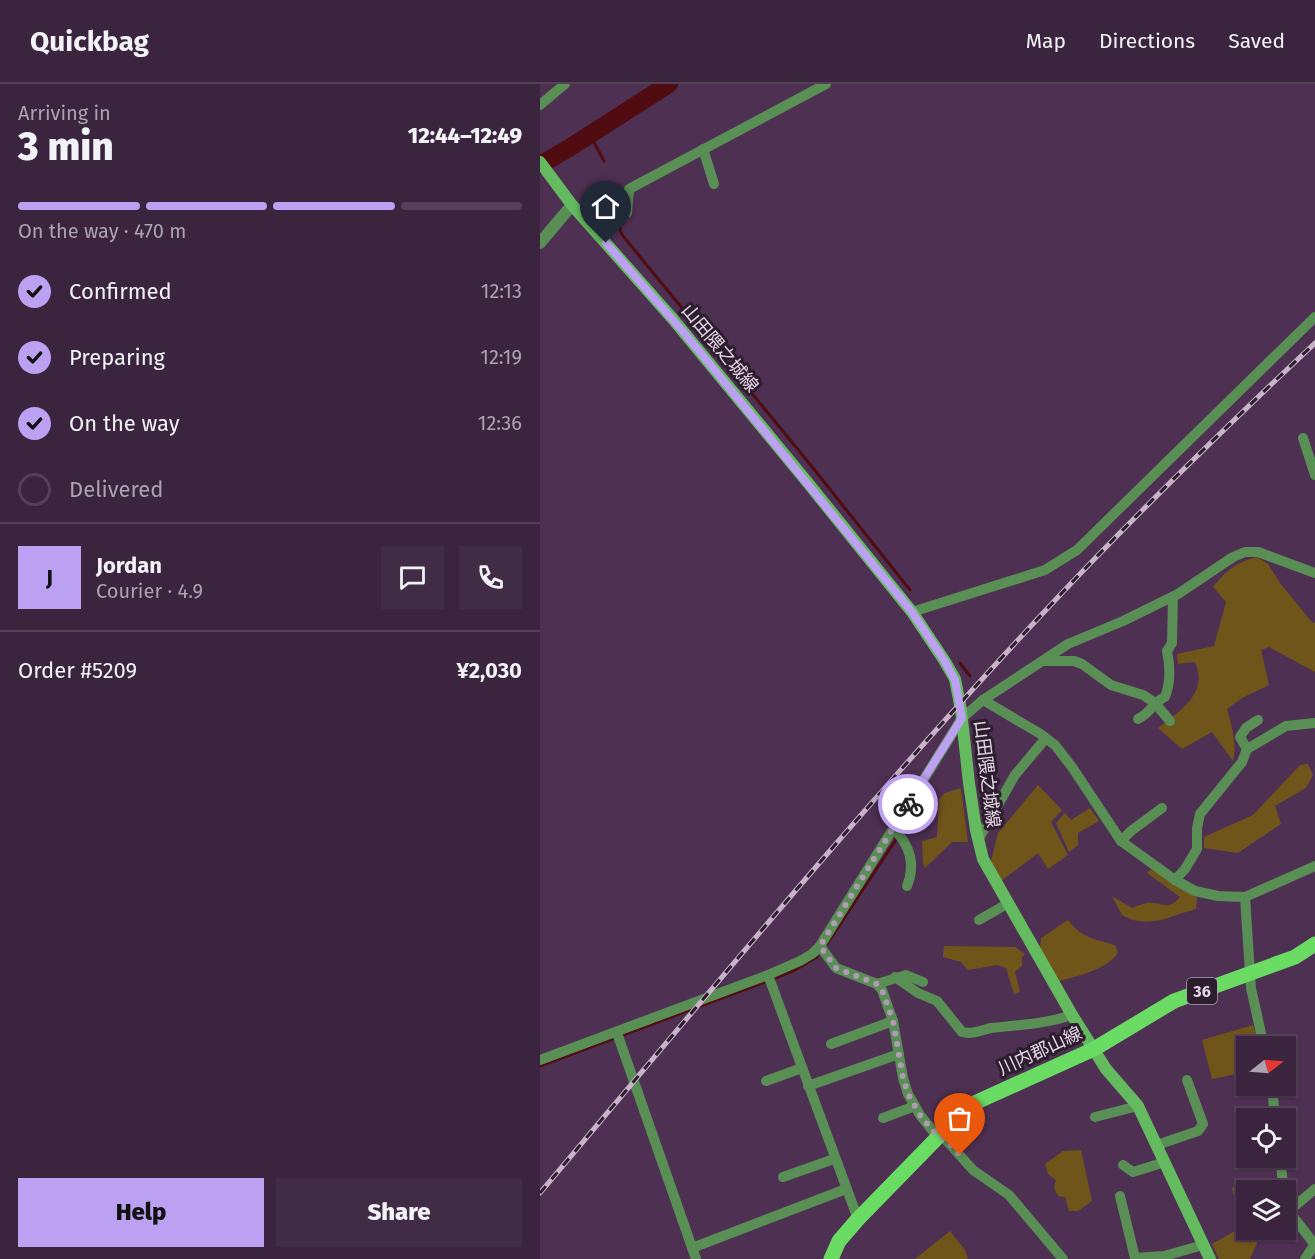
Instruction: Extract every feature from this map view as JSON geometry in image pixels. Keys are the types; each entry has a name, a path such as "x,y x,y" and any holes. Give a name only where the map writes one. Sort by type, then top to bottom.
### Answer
{"main road":[{"name":"山田隈之城線","path":"540,162 569,200 672,318 912,612 944,660 955,680 982,859 1072,1015 1106,1069 1138,1106 1210,1259"},
{"name":"川内郡山線","path":"831,1259 839,1241 858,1219 939,1136 952,1119 969,1105 1094,1049 1174,1001 1295,957 1315,944"}],"street":[{"path":"540,105 565,84"},
{"path":"593,228 627,213 630,189 826,84"},
{"path":"703,149 714,184"},
{"path":"540,243 569,200"},
{"path":"912,612 1045,570 1077,550 1315,317"},
{"path":"1303,438 1314,468"},
{"path":"540,1060 618,1035 770,978 812,954 820,946 897,832 962,718 983,700 1068,644 1173,597 1233,557 1245,552 1258,552 1315,573"},
{"path":"1138,719 1149,713 1154,702 1165,697 1167,692 1170,667 1167,651 1172,643 1173,597"},
{"path":"1044,661 1074,661 1082,664 1111,685 1143,694 1154,702 1170,721"},
{"path":"983,700 1055,745 1121,841 1175,880 1195,891 1218,896 1245,897 1315,866"},
{"path":"1247,749 1240,737 1246,728 1258,720"},
{"path":"1175,880 1197,849 1200,813 1242,762 1247,749 1286,726 1315,723"},
{"path":"978,840 1015,775 1046,738"},
{"path":"1121,841 1162,808"},
{"path":"897,832 905,840 912,864 907,886"},
{"path":"1245,897 1251,988 1262,1036"},
{"path":"979,920 1007,904"},
{"path":"820,946 836,968 877,984 882,990 893,1021 903,1078 915,1106 926,1123 946,1140 974,1170 1009,1195 1063,1259"},
{"path":"877,984 906,975 923,982"},
{"path":"895,977 918,993 937,1001 962,1032 968,1034 990,1029 1032,1025 1072,1015"},
{"path":"770,978 834,1159 858,1219"},
{"path":"831,1044 893,1021"},
{"path":"618,1035 696,1259"},
{"path":"808,1086 899,1054"},
{"path":"766,1081 802,1068"},
{"path":"1157,1145 1198,1131 1203,1124 1187,1080"},
{"path":"883,1118 915,1106"},
{"path":"1095,1117 1138,1106"},
{"path":"783,1177 834,1159"},
{"path":"1123,1164 1133,1172 1165,1162"},
{"path":"692,1248 846,1189"},
{"path":"1296,1201 1315,1189"},
{"path":"1120,1196 1134,1259 1164,1257 1203,1245"},
{"path":"1296,1219 1315,1245 1305,1259"}],"shaded area":[{"path":"1257,557 1268,564 1280,583 1315,623 1315,672 1269,647 1261,650 1269,685 1242,698 1227,709 1234,741 1233,761 1212,732 1182,749 1158,728 1183,708 1195,692 1198,683 1195,662 1178,664 1177,654 1214,646 1226,602 1213,587 1232,568"},
{"path":"1308,764 1313,775 1306,788 1275,806 1281,824 1238,853 1204,848 1204,837 1253,815 1300,765"},
{"path":"1038,785 1062,810 1051,822 1068,855 1048,869 1038,853 1001,881 991,861 998,833"},
{"path":"961,788 968,842 952,842 925,868 922,841 937,837 939,799 945,793"},
{"path":"1090,808 1099,821 1078,833 1078,845 1069,852 1056,823 1065,813 1071,820"},
{"path":"1151,869 1197,897 1196,909 1150,922 1122,915 1112,896 1132,908 1147,903 1168,905 1180,897 1147,873"},
{"path":"1068,920 1083,934 1115,945 1118,953 1098,969 1056,982 1040,952 1041,938"},
{"path":"944,946 1015,947 1025,954 1022,957 1022,966 1015,972 1020,992 1014,994 1006,968 997,965 968,970 961,962 943,957"},
{"path":"1253,1025 1256,1036 1236,1036 1236,1074 1212,1079 1202,1040"},
{"path":"1081,1150 1092,1201 1078,1211 1069,1211 1065,1197 1058,1196 1054,1188 1056,1180 1048,1174 1045,1164 1063,1151"},
{"path":"1236,1185 1236,1204 1232,1188"},
{"path":"1236,1230 1236,1240 1257,1240 1250,1259 1219,1259 1212,1244"},
{"path":"950,1231 965,1250 968,1259 915,1259"}],"waterway":[{"path":"540,165 669,84"},
{"path":"590,135 604,161"},
{"path":"619,186 621,213"},
{"path":"621,220 620,231 623,236 910,590"},
{"path":"960,663 970,676"},
{"path":"900,832 921,793"},
{"path":"827,944 897,838"},
{"path":"540,1066 765,982 795,970 817,957"}],"railway":[{"path":"540,1193 796,890 926,741 1091,563 1315,343"}],"way so far":[{"path":"908,804 820,946 836,968 877,984 882,990 893,1021 908,1094 920,1115 933,1131 946,1140 960,1155"}],"route":[{"path":"606,243 672,318 912,612 955,680 962,718 908,804"}]}
